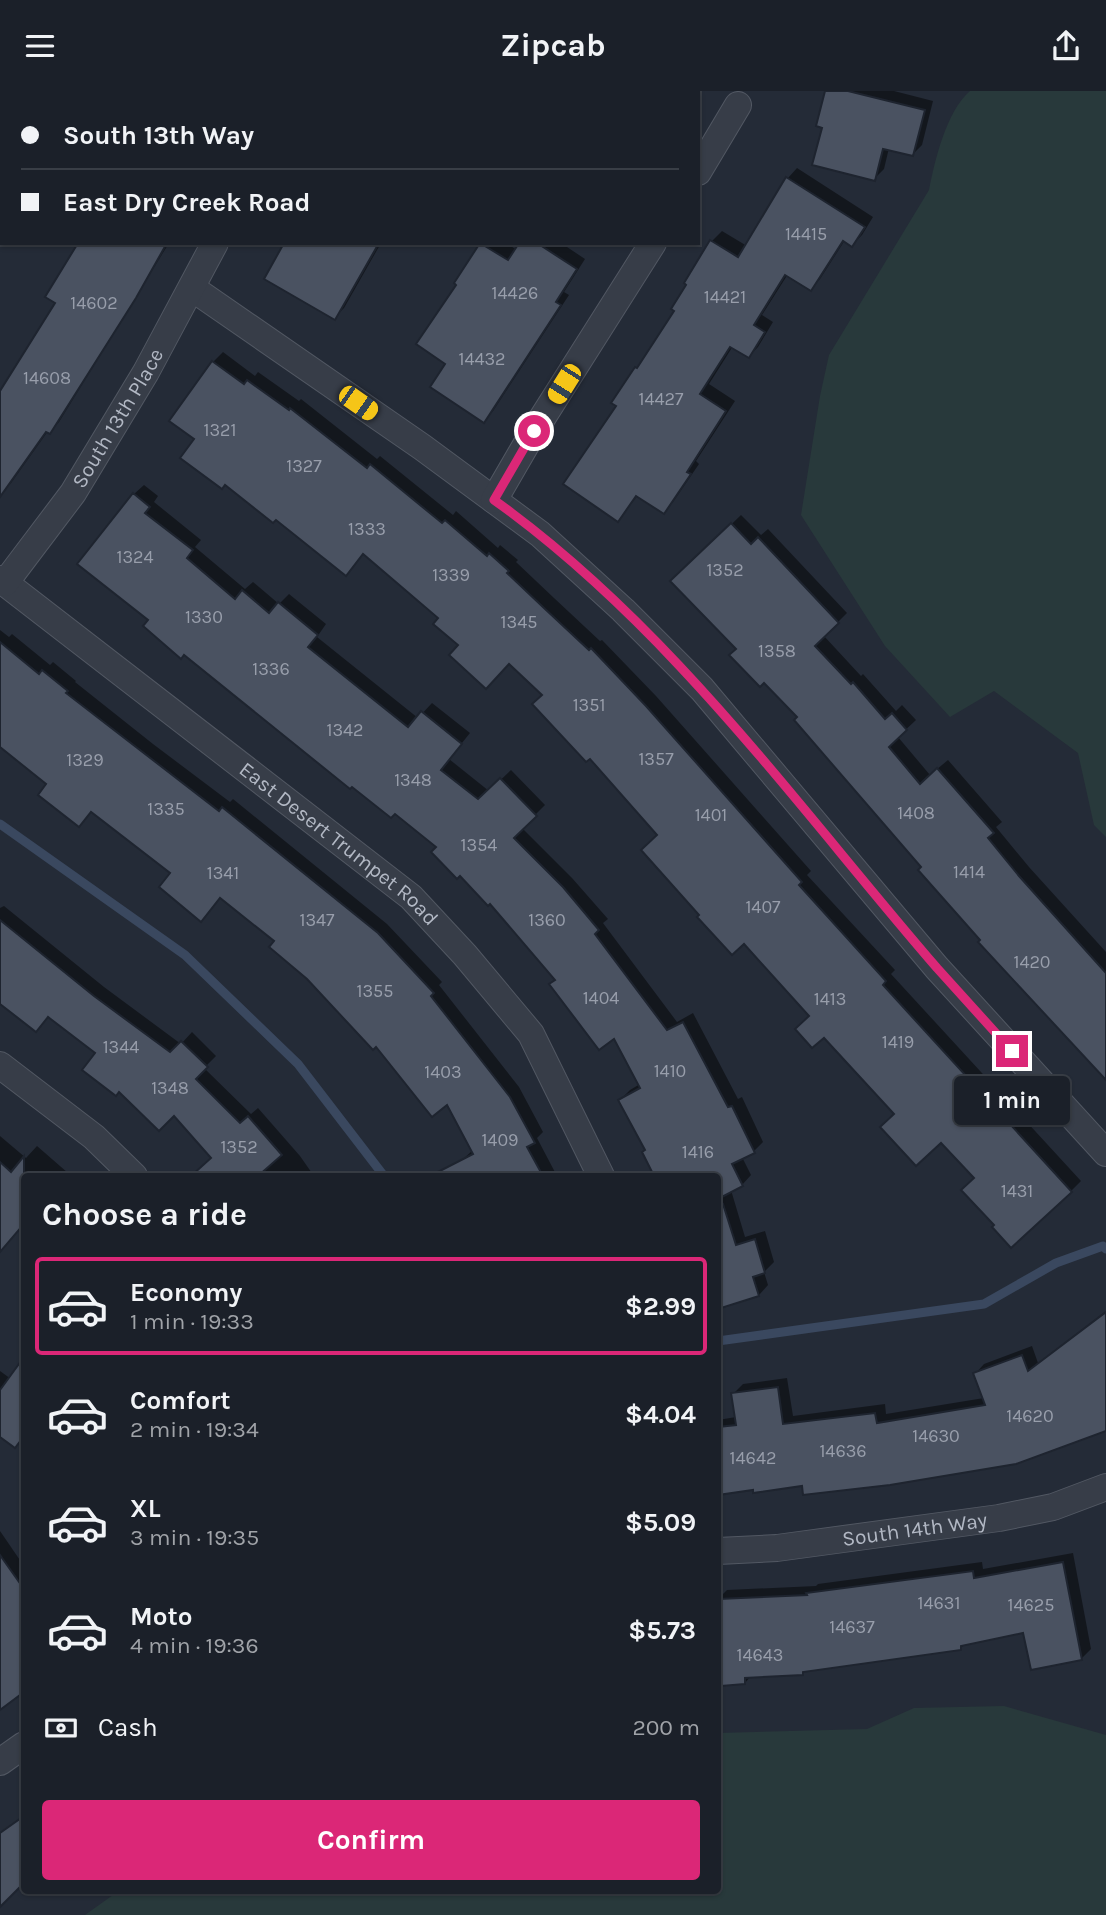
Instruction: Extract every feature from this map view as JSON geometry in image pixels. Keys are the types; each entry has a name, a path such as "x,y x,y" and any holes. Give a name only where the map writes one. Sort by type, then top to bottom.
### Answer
{"street":[{"path":"700,169 738,105"},
{"name":"South 13th Place","path":"3,581 73,493 146,372 214,245"},
{"path":"494,500 534,431 652,245"},
{"path":"192,288 422,447 540,534 623,610 702,689 937,968 1106,1153"},
{"name":"East Desert Trumpet Road","path":"3,581 411,897 465,955 531,1034 600,1173"},
{"path":"0,1065 94,1137 131,1173"},
{"name":"South 14th Way","path":"721,1551 776,1548 999,1518 1053,1507 1106,1487"},
{"path":"0,1762 21,1747"}],"shaded area":[{"path":"970,91 1106,91 1106,837 1094,825 1078,753 994,691 950,717 885,646 801,515 829,355 929,190 938,151 948,124 954,111"},
{"path":"1004,1706 1106,1735 1106,1915 85,1915 114,1894 721,1894 721,1733 867,1729 914,1708"}],"building":[{"path":"825,91 848,91 925,110 913,156 883,149 875,181 812,165 822,128 816,126"},
{"path":"786,177 865,227 852,247 843,241 811,291 785,275 754,325 765,332 749,358 730,347 700,394 726,411 687,472 691,474 664,514 636,496 618,522 563,484 616,406 611,403 674,311 671,309 686,285 684,283 710,240 738,257"},
{"path":"77,245 166,245 136,298 50,434 46,432 0,497 0,391 55,303 45,297"},
{"path":"283,245 378,245 335,320 264,279"},
{"path":"479,245 508,260 518,245 540,245 577,269 556,302 561,305 484,423 430,387 445,364 416,344 456,285 454,283"},
{"path":"212,361 244,384 247,380 289,410 290,408 367,468 370,464 442,523 445,520 487,556 489,553 589,650 591,648 802,882 799,885 886,981 883,985 1072,1192 1011,1248 992,1227 994,1225 961,1190 974,1178 941,1143 916,1166 880,1127 894,1114 824,1038 812,1048 795,1029 809,1016 744,944 732,955 697,917 699,915 641,850 657,835 590,759 586,762 532,704 542,695 509,664 486,689 449,655 458,645 433,624 438,618 363,554 346,576 276,520 273,523 225,485 222,489 180,458 194,439 169,421"},
{"path":"133,493 150,507 145,513 193,550 187,558 235,599 242,590 269,613 278,602 318,635 308,647 408,727 421,711 462,744 441,770 478,799 500,778 537,816 514,838 563,887 599,930 595,934 667,1030 683,1022 728,1107 732,1106 755,1153 732,1164 743,1186 721,1197 721,1173 652,1173 642,1152 645,1150 618,1100 640,1088 614,1039 599,1050 549,984 555,980 490,904 488,906 460,876 457,879 431,852 436,847 395,814 391,818 352,787 350,789 184,655 181,659 143,626 148,620 77,564"},
{"path":"731,523 751,544 758,537 839,623 815,646 851,684 853,682 885,719 892,713 907,730 889,747 920,784 937,768 994,833 988,838 1019,876 1106,973 1106,1080 978,942 980,940 918,870 921,867 794,720 797,717 764,683 760,687 729,655 736,649 670,581"},
{"path":"0,642 39,674 42,670 68,691 66,693 219,811 222,807 378,933 434,993 431,996 510,1097 535,1143 527,1147 541,1173 436,1173 473,1154 447,1105 432,1117 376,1047 373,1050 307,979 269,947 274,941 220,898 201,922 159,887 170,873 91,812 79,827 38,795 46,784 0,747"},
{"path":"0,920 94,996 170,1052 181,1041 208,1067 196,1079 240,1123 248,1116 282,1155 261,1173 194,1173 211,1158 174,1116 159,1131 119,1092 116,1096 82,1070 95,1053 48,1017 36,1032 0,1004"},
{"path":"24,1156 24,1173 21,1173 21,1228 0,1252 0,1162 11,1172"},
{"path":"721,1204 736,1245 755,1239 765,1273 753,1277 759,1296 721,1308"},
{"path":"1106,1312 1106,1431 1016,1464 890,1485 803,1495 802,1486 721,1495 721,1427 736,1425 731,1393 778,1387 783,1424 875,1413 877,1423 985,1405 973,1373 1022,1355 1028,1371"},
{"path":"21,1361 21,1440 15,1448 0,1437 0,1390"},
{"path":"0,1555 21,1585 21,1694 0,1710"},
{"path":"1063,1562 1082,1660 1031,1670 1023,1633 961,1646 961,1650 803,1672 803,1675 745,1678 745,1684 721,1686 721,1599 807,1595 806,1593 973,1571 974,1578"},
{"path":"21,1818 21,1886 0,1907 0,1833"}],"waterway":[{"path":"0,824 185,955 298,1064 382,1173"},
{"path":"721,1341 984,1304 1056,1263 1103,1246 1106,1249"}],"route":[{"path":"534,431 494,500 540,534 623,610 702,689 937,968 1012,1051"}]}
